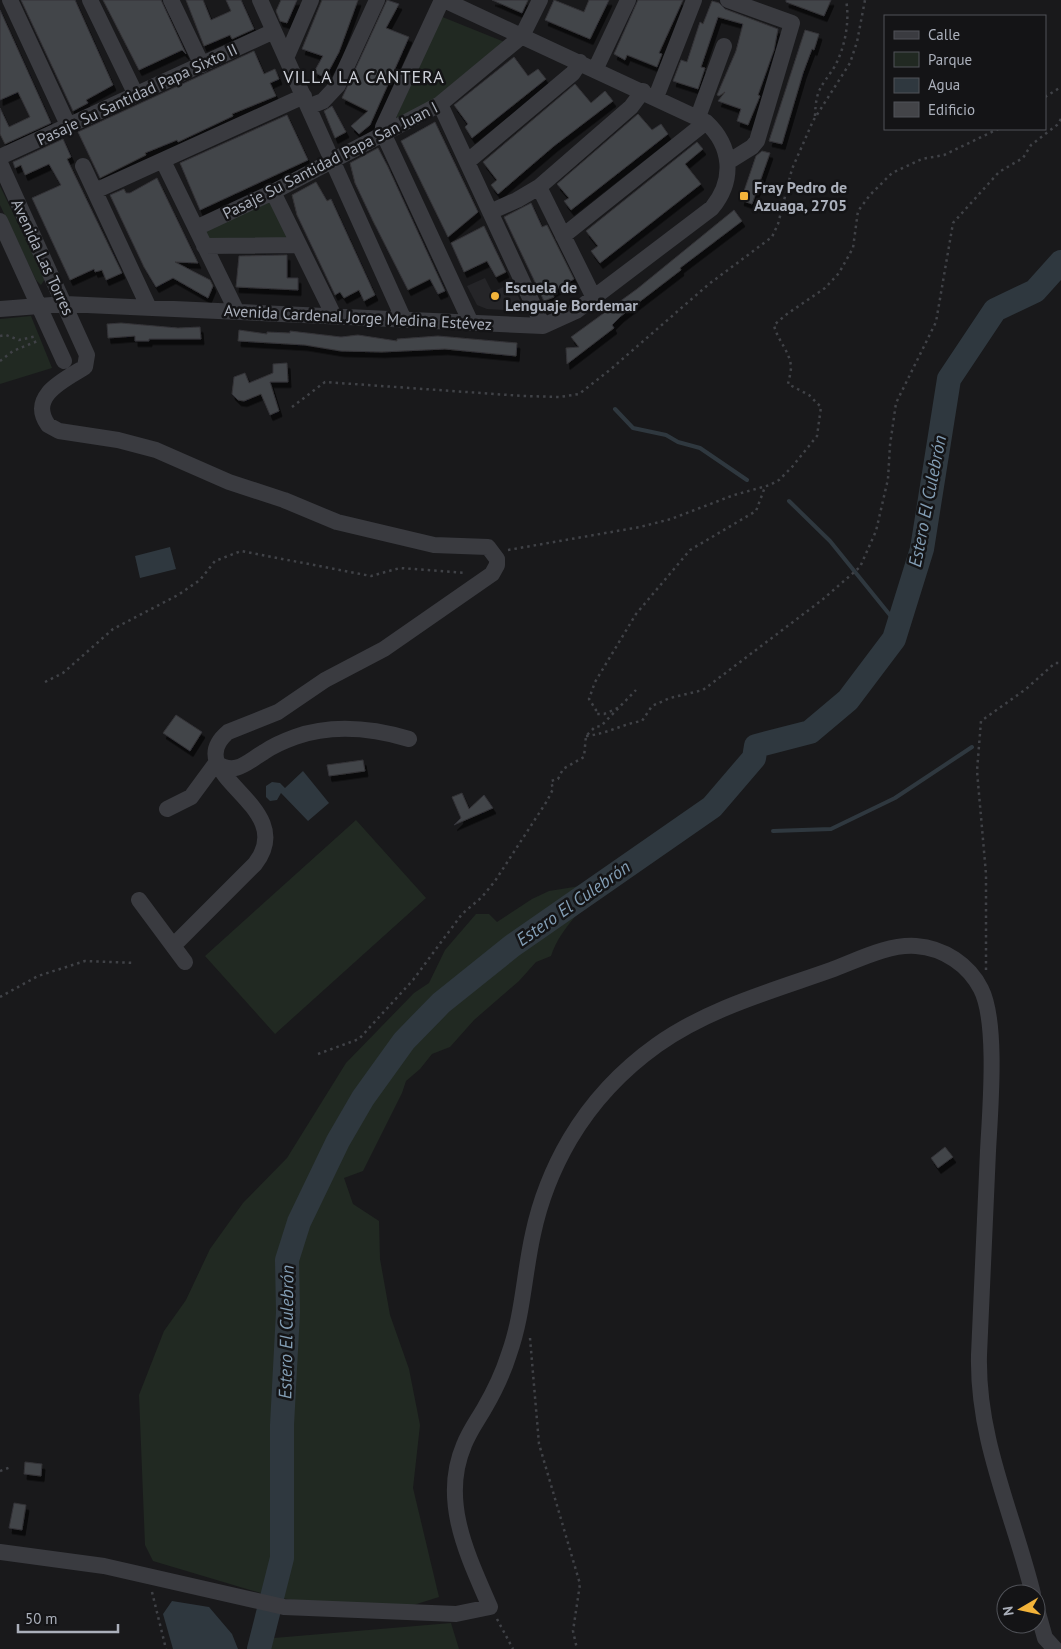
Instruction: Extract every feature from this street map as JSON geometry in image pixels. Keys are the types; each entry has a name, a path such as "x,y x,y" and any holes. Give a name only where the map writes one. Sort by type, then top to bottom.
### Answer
{"street":[{"path":"10,0 68,125"},
{"path":"90,0 136,94"},
{"path":"171,0 202,65"},
{"path":"260,0 404,320"},
{"path":"286,58 311,0"},
{"path":"95,191 162,161 306,102 329,96 338,85 377,0"},
{"path":"471,323 384,135 383,127 443,0 466,5 522,36 702,119 718,136 728,162 752,147 757,141 792,23 728,0"},
{"name":"Pasaje Su Santidad Papa San Juan I","path":"196,228 273,192 440,104 522,36 540,0"},
{"path":"595,70 628,0"},
{"path":"490,212 517,200 539,187 631,107 649,94 694,0"},
{"name":"Pasaje Su Santidad Papa Sixto II","path":"0,157 274,31"},
{"path":"563,236 702,119 724,46"},
{"path":"467,162 573,73 580,62"},
{"path":"440,104 543,326"},
{"path":"162,161 237,312"},
{"name":"Avenida Cardenal Jorge Medina Estévez","path":"0,309 65,304 543,326 566,317 594,298 712,208 723,191 728,162"},
{"name":"Avenida Las Torres","path":"0,163 86,351 85,367 50,390 43,400 41,406 44,419 53,429 118,440 156,450 229,482 284,500 337,522 434,545 483,545 495,554"},
{"path":"84,166 149,308"},
{"path":"539,187 594,298"},
{"path":"273,192 334,316"},
{"name":"Avenida Las Torres","path":"0,221 64,361"},
{"path":"204,246 298,245"},
{"path":"173,946 255,864 264,848 263,824 258,814 242,793 224,777 216,763 216,748 222,736 278,712 325,680 384,649 492,574 497,564 495,554"},
{"path":"216,763 228,769 240,768 281,742 315,732 334,729 372,730 409,739"},
{"path":"167,809 192,797 216,763"},
{"path":"139,900 185,962"},
{"path":"0,1552 104,1566 263,1604 284,1607 456,1614 490,1607 469,1558 458,1522 454,1497 456,1470 464,1444 492,1396 510,1352 522,1307 528,1258 539,1208 558,1161 570,1139 600,1098 617,1079 656,1046 677,1032 722,1009 885,950 906,946 938,951 958,961 977,982 988,1008 991,1087 979,1355 980,1398 987,1440 1022,1550 1030,1584"},
{"path":"1044,1634 1055,1649"}],"path":[{"path":"815,118 816,99 819,88 835,65 842,49 846,30 846,0"},
{"path":"292,407 325,382 523,396 560,397 579,394 611,369 709,284 772,236 778,224 792,169 815,118 850,63 857,42 865,0"},
{"path":"1046,96 1061,87"},
{"path":"586,736 605,734 628,723 642,721 652,706 670,698 703,690 822,600 860,567 876,532 888,479 890,445 896,404 936,322 953,222 999,172 1023,158 1031,145 1057,125 1061,119"},
{"path":"495,554 522,546 640,527 671,519 734,495 765,487 779,480 817,436 821,407 809,395 788,384 791,367 785,349 776,336 774,325 786,314 825,288 839,273 853,248 858,211 870,195 892,174 922,159 944,155 996,130"},
{"path":"0,336 4,334 16,340 24,340 51,332"},
{"path":"0,362 13,351 36,343 51,332"},
{"path":"618,708 604,714 596,714 596,710 590,701 590,696 595,682 636,614 652,598 690,550 756,511 765,487"},
{"path":"45,682 63,673 113,629 178,595 200,580 215,560 241,551 371,576 400,568 475,574"},
{"path":"986,973 986,874 977,771 981,722 1026,689 1055,663 1061,663"},
{"path":"318,1054 359,1039 413,980 462,914 482,897 494,882 547,801 553,789 551,781 558,779 563,769 584,757 586,736 595,728 601,726 636,690"},
{"path":"0,997 38,976 85,961 135,963"},
{"path":"530,1330 538,1444 580,1584 573,1631 577,1649"},
{"path":"0,1471 11,1467"},
{"path":"148,1575 166,1649"},
{"path":"490,1607 513,1649"}],"shaded area":[{"name":"Escuela de Lenguaje Bordemar","path":"485,278 492,292 512,283 525,311 487,309 477,305 467,286"}],"green space":[{"path":"440,16 507,43 429,104 400,119 396,118"},
{"path":"0,186 45,279 41,285 36,280 0,205"},
{"path":"271,199 290,240 207,239 203,231"},
{"path":"31,316 52,368 0,384 0,319"},
{"path":"356,820 426,898 275,1034 205,956"},
{"path":"605,882 561,935 551,956 536,962 519,981 474,1020 450,1047 432,1054 420,1069 406,1081 402,1093 363,1171 344,1178 353,1204 379,1221 380,1259 390,1315 409,1369 420,1425 413,1488 439,1597 404,1608 348,1608 274,1597 153,1561 145,1545 139,1395 164,1331 186,1300 210,1249 243,1203 287,1158 346,1063 414,993 429,983 445,950 476,914 489,914 497,922 532,899 549,891"},
{"path":"451,1623 459,1649 270,1649 274,1638"}],"water":[{"path":"170,547 176,569 140,578 135,556"},
{"path":"303,771 329,803 308,821 281,793 277,800 270,801 266,797 266,786 272,782 280,783 285,788"},
{"path":"172,1601 209,1607 232,1634 238,1649 173,1649 163,1614"}],"building":[{"path":"21,0 75,0 113,85 86,100 88,103 73,111"},
{"path":"103,0 161,0 186,54 182,50 139,70"},
{"path":"186,0 203,0 211,20 231,11 226,0 241,0 254,29 232,39 230,35 204,46"},
{"path":"281,0 297,0 287,23 280,21 276,11"},
{"path":"322,0 358,0 339,52 325,78 314,72 323,56 302,49"},
{"path":"387,0 399,4 386,28 409,37 370,125 359,134 351,126 368,111 342,98"},
{"path":"492,0 528,0 522,13"},
{"path":"554,0 584,12 589,0 609,0 590,39 545,20"},
{"path":"638,0 683,0 659,53 662,54 657,67 627,55 625,60 614,54"},
{"path":"786,0 831,0 824,16 786,2"},
{"path":"712,1 719,3 725,9 778,29 774,50 758,95 760,96 748,125 737,121 741,109 718,101 725,92 719,96 717,95 736,51 743,24 718,17 701,67 705,68 698,89 673,81 681,60 687,62 700,22 703,24"},
{"path":"0,10 51,123 5,144 0,134 0,108 9,127 30,117 18,92 0,100"},
{"path":"805,30 819,34 814,50 812,49 803,73 782,144 769,141"},
{"path":"254,51 264,74 275,69 279,79 270,83 276,96 232,114 233,116 178,142 177,140 145,153 146,155 100,178 78,132"},
{"path":"514,57 528,76 538,69 546,79 472,138 465,127 468,124 454,105"},
{"path":"575,84 591,103 605,91 613,101 554,146 498,194 491,185 497,180 483,162"},
{"path":"332,106 346,132 335,138 324,111"},
{"path":"638,114 652,130 661,124 668,134 571,210 564,201 569,198 557,184"},
{"path":"287,115 308,160 200,210 180,163"},
{"path":"435,122 478,212 448,237 401,141"},
{"path":"63,139 71,157 67,159 122,273 106,280 102,270 95,272 94,269 70,280 32,198 61,185 49,164 25,175 21,165 15,168 13,162"},
{"path":"697,142 703,149 685,164 701,184 600,263 591,251 598,246 586,231"},
{"path":"378,148 445,291 438,294 430,279 408,290 355,183 350,163"},
{"path":"762,151 770,153 752,204 741,200 756,156"},
{"path":"157,178 198,263 175,262 210,280 213,286 208,298 173,278 156,287 144,267 110,195 124,189 126,193 130,193"},
{"path":"316,182 327,201 331,199 375,295 364,301 359,290 344,298 340,292 335,295 297,215 292,195"},
{"path":"531,203 542,227 547,225 574,279 552,292 554,297 544,301 504,217"},
{"path":"734,210 742,221 621,316 612,325 614,328 567,364 566,348 579,347 571,337 637,289"},
{"path":"484,226 506,272 496,277 487,261 464,272 451,243"},
{"path":"287,255 287,278 298,278 298,290 236,287 239,256"},
{"path":"121,323 178,328 200,327 201,339 149,339 149,341 135,341 135,336 108,338 107,324"},
{"path":"239,330 267,334 267,332 290,333 290,331 341,337 358,335 397,341 397,339 438,336 517,343 516,356 445,349 382,352 341,351 305,345 238,341"},
{"path":"287,363 288,382 270,382 279,411 270,415 261,394 244,401 238,400 232,394 234,377 245,373 249,383 273,373 273,364"},
{"path":"176,715 202,732 190,751 163,733"},
{"path":"363,760 365,771 329,776 327,765"},
{"path":"462,793 469,809 484,795 493,808 454,825 461,818 452,797"},
{"path":"945,1147 953,1157 938,1168 931,1158"},
{"path":"25,1462 42,1464 41,1476 24,1474"},
{"path":"14,1503 26,1505 22,1530 9,1528"}],"waterway":[{"name":"Estero El Culebrón","path":"259,1649 282,1558 282,1425 288,1312 287,1260 299,1222 338,1141 363,1098 404,1041 441,1003 512,946 712,807 754,758 756,746 810,732 848,700 894,639 922,549 949,379 995,310 1035,291 1061,262"},
{"path":"615,409 633,428 666,435 678,442 700,448 747,480"},
{"path":"789,501 830,541 898,625"},
{"path":"773,831 831,829 895,798 972,747"}],"place":[{"name":"Fray Pedro de Azuaga, 2705","path":"744,196"},
{"name":"Escuela de Lenguaje Bordemar","path":"495,296"}],"district":[{"name":"VILLA LA CANTERA","path":"364,76"}]}
